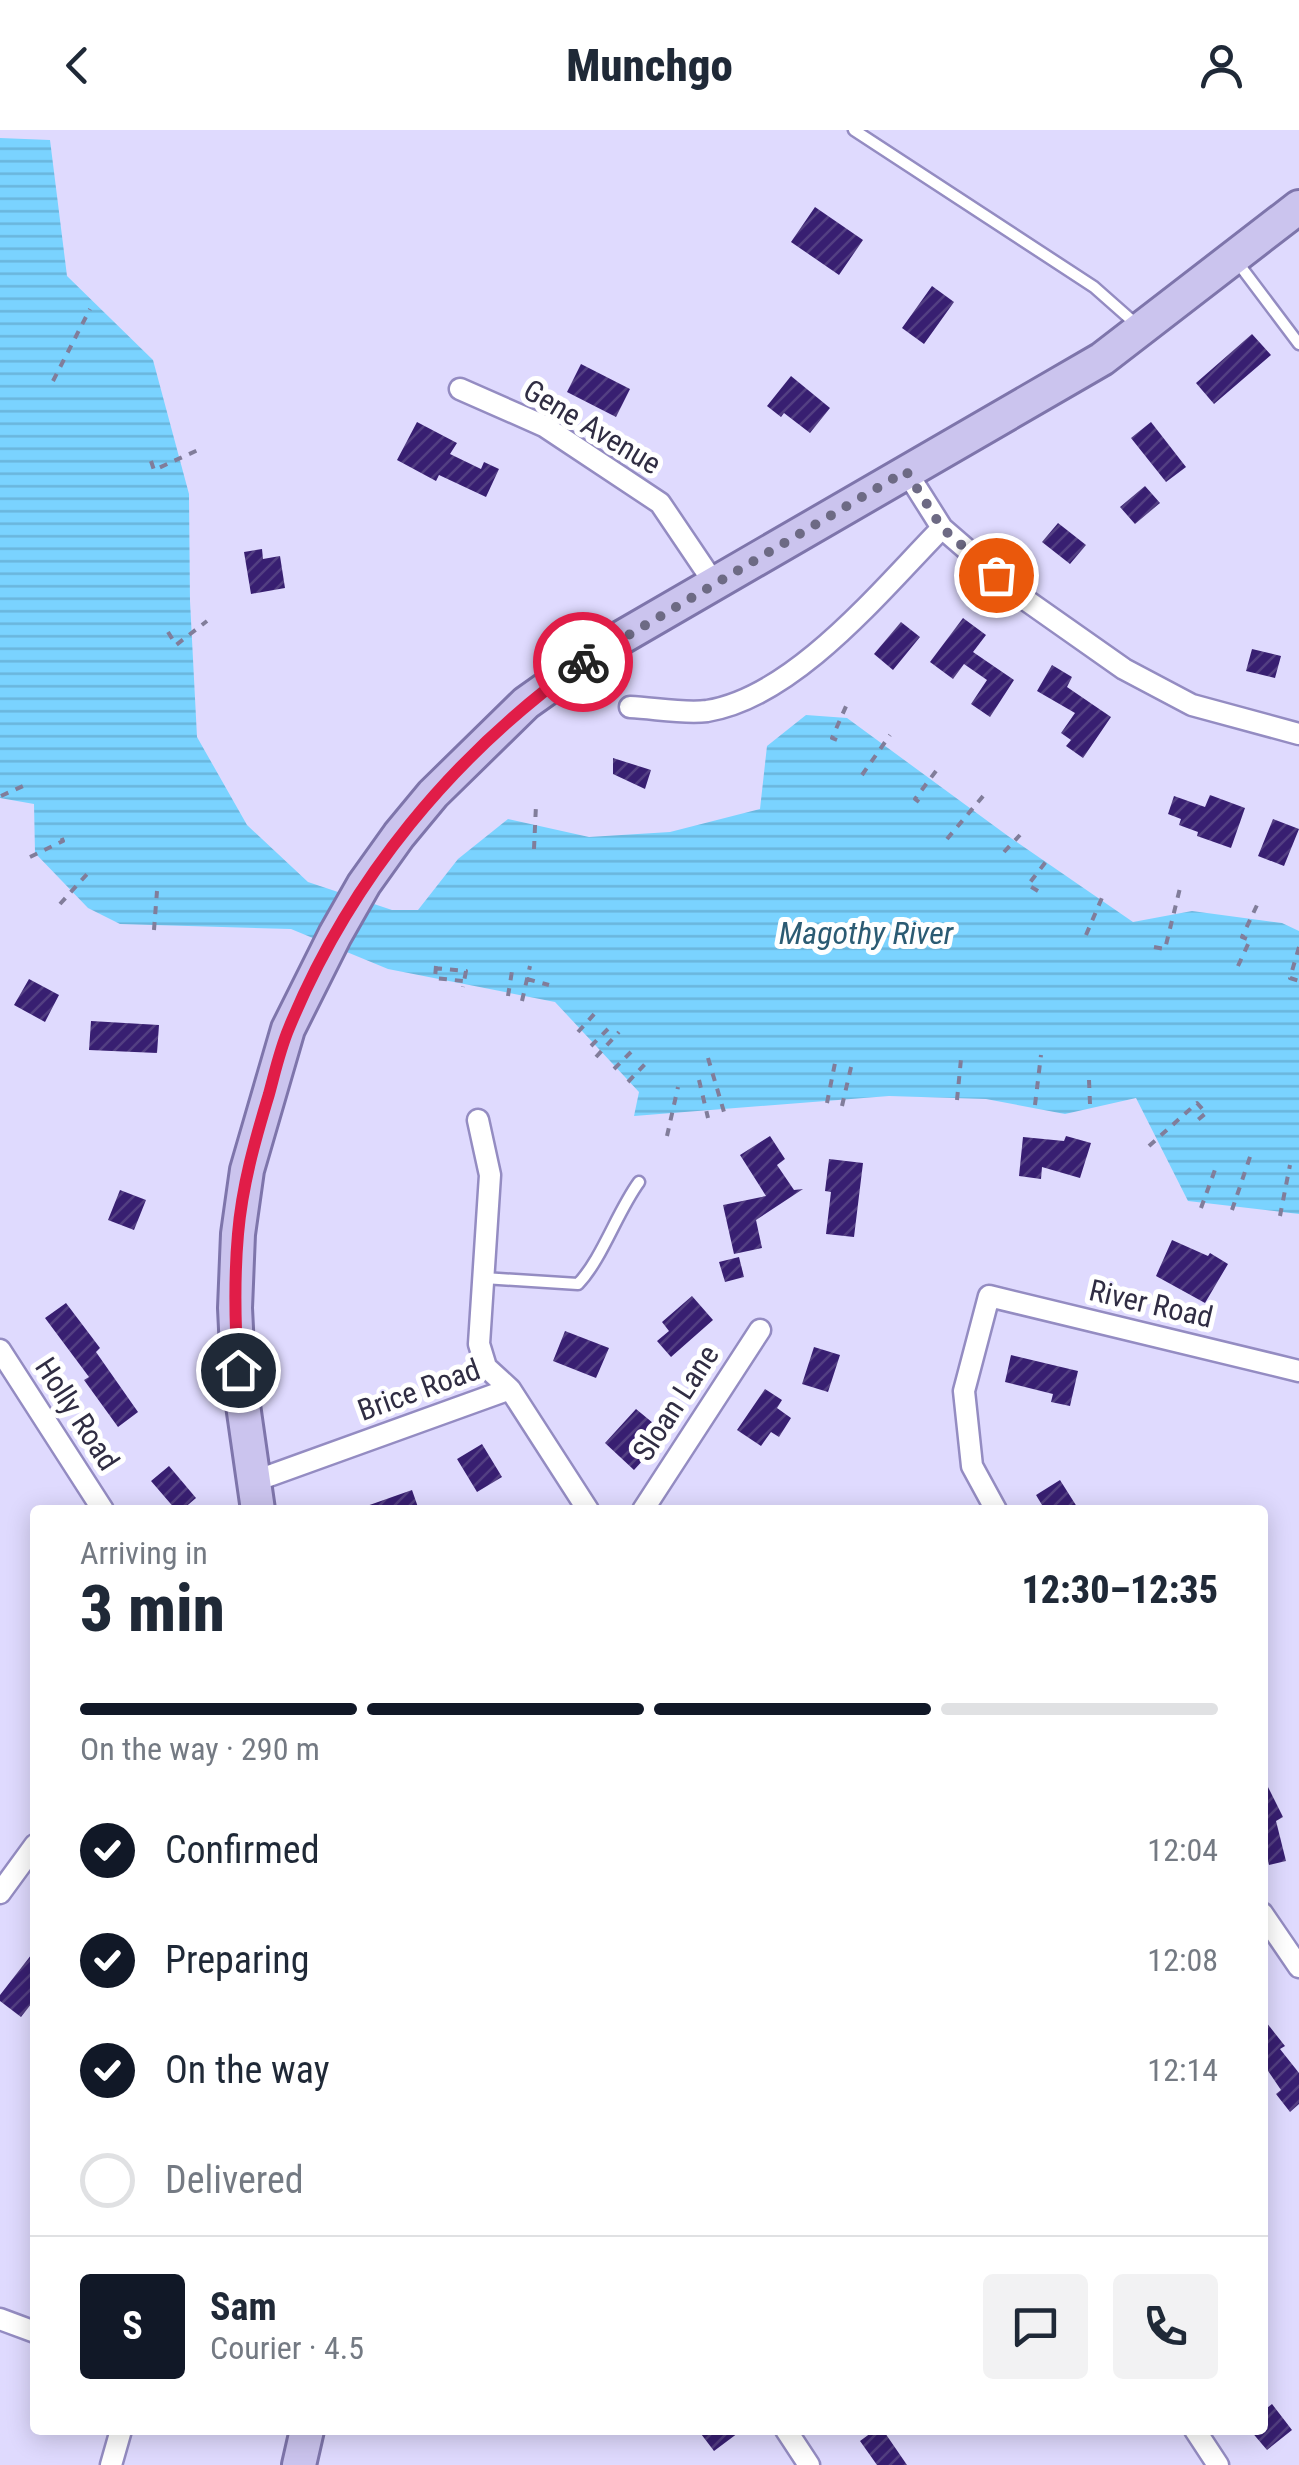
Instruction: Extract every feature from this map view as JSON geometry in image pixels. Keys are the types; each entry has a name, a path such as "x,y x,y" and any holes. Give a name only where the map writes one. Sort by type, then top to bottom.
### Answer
{"main road":[{"path":"255,1496 236,1339 238,1234 247,1170 288,1029 316,972 364,884 433,794 526,703 605,646 1102,360 1299,207"},
{"path":"299,2465 306,2435"}],"street":[{"name":"Gene Avenue","path":"460,388 544,426 660,502 714,583"},
{"path":"906,471 942,528 1023,598 1124,669 1192,705 1299,734"},
{"path":"630,707 706,711 758,693 800,666 942,528"},
{"name":"Brice Road","path":"255,1496 510,1389 486,1367 479,1344 490,1174 478,1120"},
{"name":"River Road","path":"993,1505 972,1466 964,1391 989,1296 1299,1370"},
{"name":"Sloan Lane","path":"646,1505 760,1330"},
{"name":"Holly Road","path":"0,1350 100,1505"},
{"path":"510,1389 585,1505"},
{"path":"0,1893 30,1851"},
{"path":"1268,1922 1299,1967"},
{"path":"0,2319 30,2330"},
{"path":"111,2465 120,2435"},
{"path":"789,2435 809,2465"},
{"path":"1198,2435 1218,2465"}],"lane":[{"path":"854,130 1094,286 1141,330"},
{"path":"1234,258 1299,344"},
{"path":"484,1278 578,1284 639,1182"}],"path":[{"path":"54,381 90,309"},
{"path":"151,461 154,470 198,450"},
{"path":"168,632 176,645 207,621"},
{"path":"837,740 832,738 848,704"},
{"path":"862,776 890,735"},
{"path":"919,802 915,799 938,767"},
{"path":"1,796 22,786"},
{"path":"947,839 984,795"},
{"path":"534,849 536,805"},
{"path":"30,857 62,840 60,834"},
{"path":"1004,852 1020,835"},
{"path":"1038,891 1028,884 1048,858"},
{"path":"60,904 88,874"},
{"path":"1154,946 1165,949 1180,888"},
{"path":"154,930 157,891"},
{"path":"1086,936 1104,893"},
{"path":"1238,966 1250,940 1242,937 1258,903"},
{"path":"1299,947 1290,978 1299,981"},
{"path":"522,1001 530,966"},
{"path":"435,967 466,970 463,984 435,978 435,967"},
{"path":"508,996 512,971"},
{"path":"527,979 549,985"},
{"path":"578,1032 597,1011"},
{"path":"591,1046 610,1027"},
{"path":"596,1056 619,1032"},
{"path":"614,1069 635,1048"},
{"path":"1035,1105 1041,1054"},
{"path":"708,1058 724,1112"},
{"path":"957,1100 961,1059"},
{"path":"628,1082 647,1062"},
{"path":"842,1106 852,1062"},
{"path":"828,1103 835,1063"},
{"path":"700,1080 708,1118"},
{"path":"1089,1080 1090,1104"},
{"path":"667,1136 678,1087"},
{"path":"1149,1146 1196,1103 1206,1113 1193,1124"},
{"path":"1232,1210 1251,1154"},
{"path":"1280,1216 1290,1165"},
{"path":"1201,1208 1216,1167"}],"water":[{"name":"Magothy River","path":"0,138 50,140 67,276 153,360 189,494 197,737 247,825 308,882 392,910 418,910 458,859 508,819 589,837 670,832 760,809 767,746 806,715 847,718 1133,922 1192,911 1282,923 1299,931 1299,1214 1188,1201 1136,1098 1065,1114 986,1099 889,1096 634,1116 639,1092 555,1002 388,969 291,929 120,924 88,908 35,853 34,804 0,798"}],"building":[{"path":"815,207 863,240 839,275 791,242"},
{"path":"932,286 954,302 924,344 902,328"},
{"path":"1252,334 1271,355 1214,404 1196,383"},
{"path":"581,364 630,389 616,417 567,392"},
{"path":"791,376 830,408 810,433 784,413 781,417 767,406"},
{"path":"417,422 457,443 450,454 481,469 484,462 499,469 486,497 439,475 436,481 397,460"},
{"path":"1151,422 1186,467 1166,482 1131,438"},
{"path":"1145,486 1160,503 1135,524 1120,507"},
{"path":"1058,523 1086,545 1070,564 1042,542"},
{"path":"262,549 263,559 280,556 285,588 251,594 244,552"},
{"path":"963,618 986,635 973,652 1014,680 990,717 971,704 987,680 964,664 953,679 930,662"},
{"path":"901,622 920,637 893,670 874,654"},
{"path":"1252,649 1281,656 1275,678 1246,671"},
{"path":"1052,665 1072,677 1067,687 1111,717 1083,758 1066,746 1071,740 1061,733 1075,713 1037,691"},
{"path":"613,758 651,770 645,789 613,774"},
{"path":"1210,795 1245,808 1231,848 1197,836 1198,832 1179,825 1181,819 1168,814 1174,796 1205,807"},
{"path":"1273,819 1299,829 1284,866 1258,856"},
{"path":"29,979 59,995 45,1022 14,1005"},
{"path":"91,1021 159,1025 157,1053 89,1050"},
{"path":"770,1136 785,1159 777,1165 794,1190 803,1189 756,1220 762,1248 734,1254 723,1205 766,1196 740,1155"},
{"path":"1066,1136 1091,1143 1080,1178 1042,1167 1041,1179 1019,1176 1023,1137 1064,1141"},
{"path":"829,1159 863,1163 854,1237 826,1234 831,1192 825,1191"},
{"path":"120,1190 146,1200 134,1230 108,1220"},
{"path":"1172,1240 1208,1256 1210,1253 1228,1264 1205,1303 1156,1276"},
{"path":"739,1257 744,1277 725,1282 719,1262"},
{"path":"692,1296 713,1320 671,1357 657,1341 669,1331 662,1322"},
{"path":"66,1303 100,1348 96,1352 138,1412 118,1427 84,1380 89,1377 45,1318"},
{"path":"565,1331 609,1348 596,1378 553,1361"},
{"path":"814,1347 840,1355 828,1392 802,1384"},
{"path":"1011,1355 1078,1371 1070,1406 1051,1402 1053,1394 1005,1382"},
{"path":"765,1389 782,1400 777,1408 791,1418 779,1437 771,1432 761,1446 737,1430"},
{"path":"636,1409 653,1423 642,1435 655,1447 634,1470 605,1443"},
{"path":"482,1444 502,1477 477,1492 457,1459"},
{"path":"169,1466 196,1498 188,1505 172,1505 151,1481"},
{"path":"1060,1480 1076,1505 1042,1505 1036,1495"},
{"path":"412,1490 417,1505 370,1505"},
{"path":"1268,1787 1283,1817 1276,1821 1286,1861 1269,1865"},
{"path":"30,1956 30,2005 21,2017 0,2001 0,1995"},
{"path":"1268,2025 1285,2046 1280,2049 1299,2073 1299,2104 1290,2112 1276,2094 1281,2090 1268,2071"},
{"path":"1272,2404 1292,2430 1267,2450 1254,2435 1268,2435 1268,2407"},
{"path":"702,2435 735,2435 714,2451"},
{"path":"868,2435 886,2435 907,2465 877,2465 860,2441"}],"way so far":[{"path":"583,662 906,471 942,528 996,575"}],"route":[{"path":"238,1370 234,1308 247,1170 288,1029 364,884 400,835 433,794 526,703 583,662"}]}
